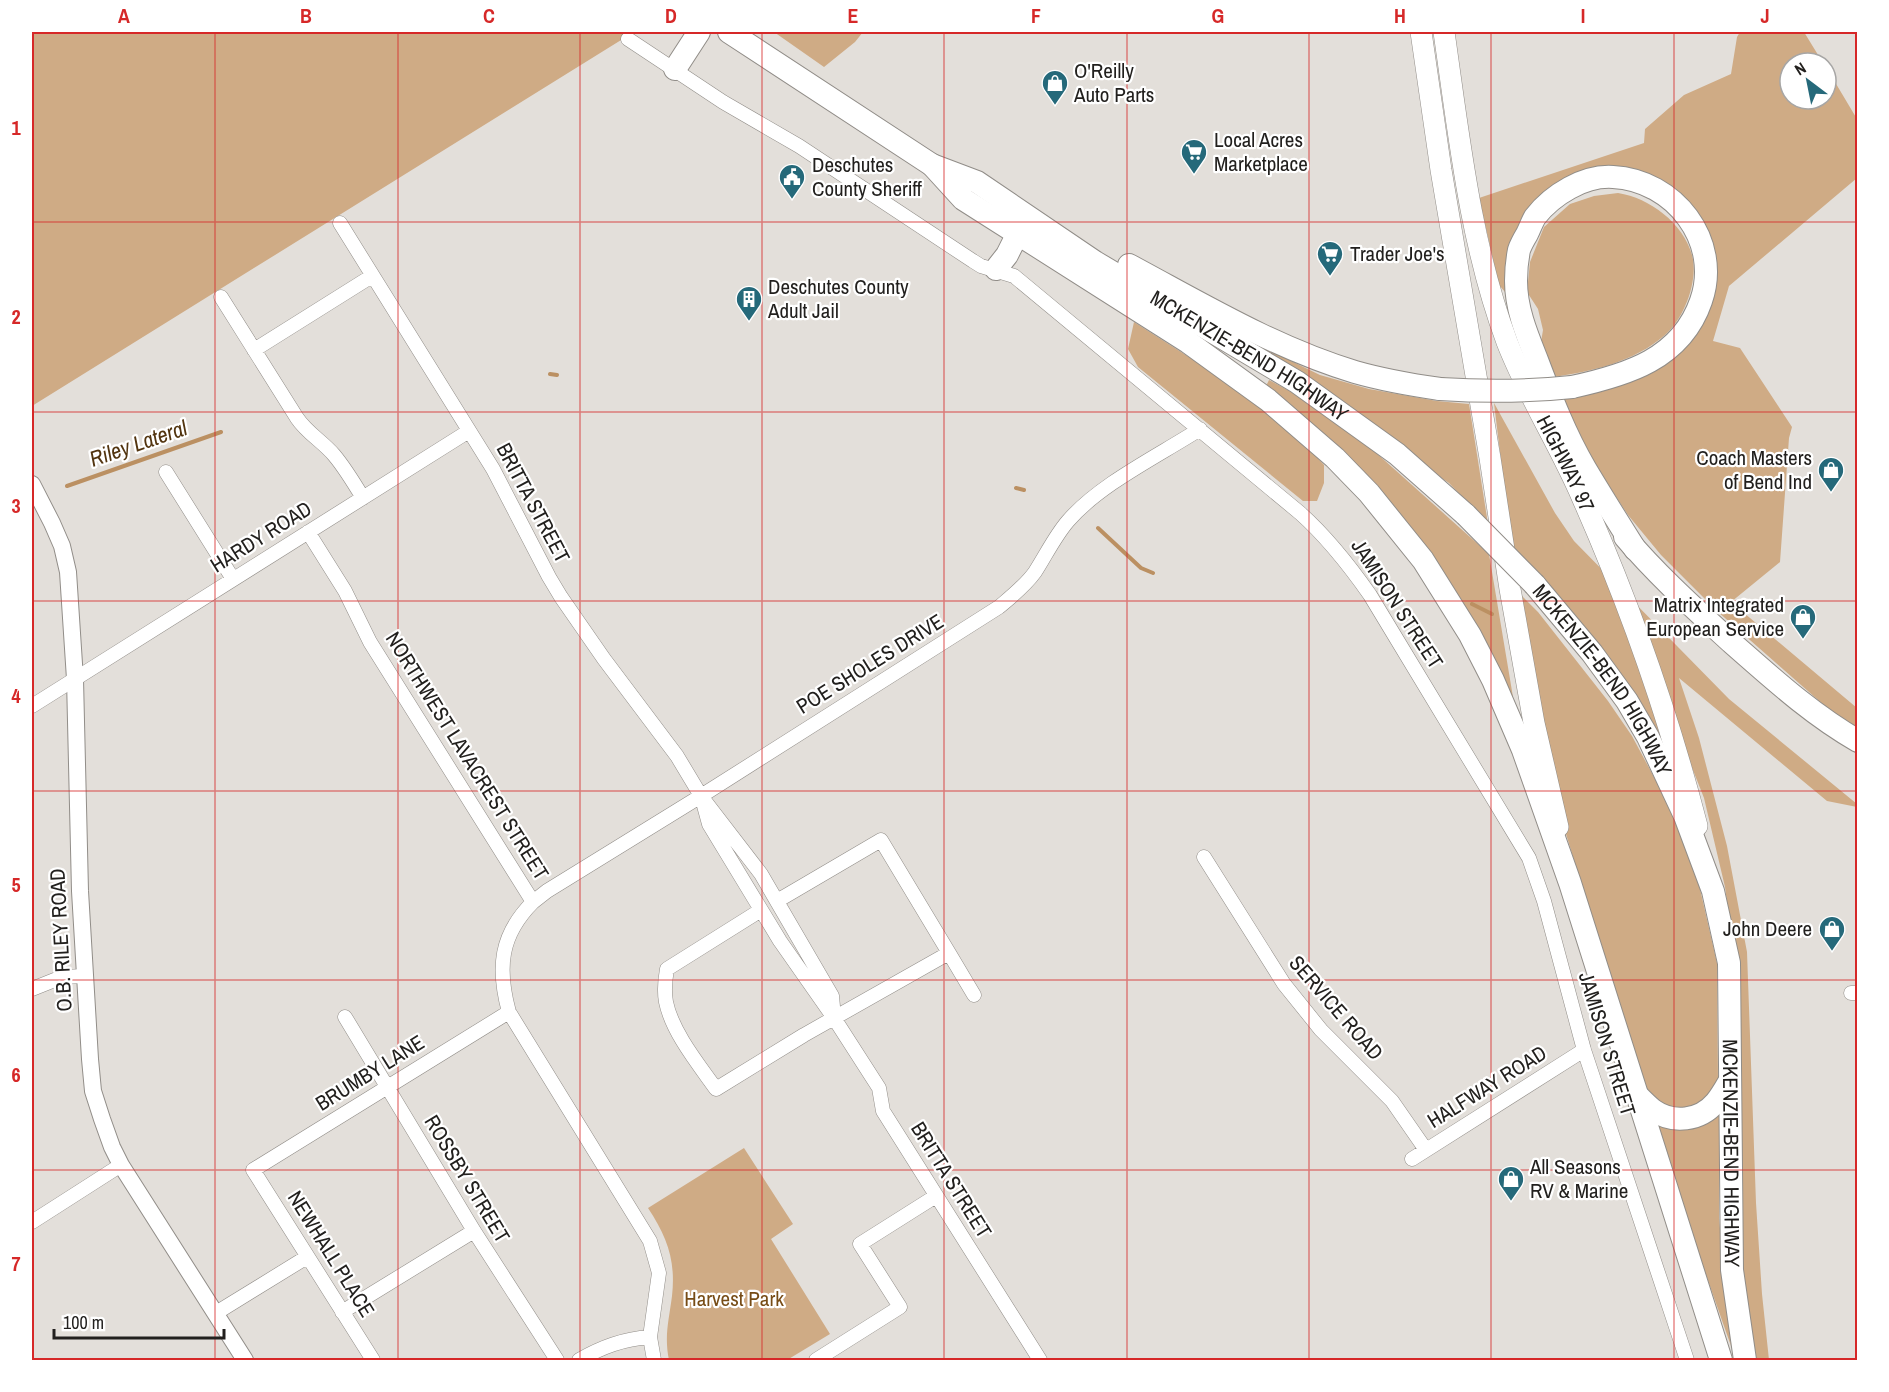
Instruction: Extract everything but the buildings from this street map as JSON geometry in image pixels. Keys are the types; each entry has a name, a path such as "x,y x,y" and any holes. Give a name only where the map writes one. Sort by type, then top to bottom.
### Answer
{"highway":[{"path":"675,69 699,32"},
{"name":"MCKENZIE-BEND HIGHWAY","path":"729,32 932,165 977,182 1095,262 1267,363 1322,399 1397,454 1466,515 1534,585 1592,653 1627,701 1643,728 1685,816 1713,891 1729,963 1732,1269 1745,1360"},
{"name":"MCKENZIE-BEND HIGHWAY","path":"932,165 963,200 1146,315 1227,369 1303,429 1335,458 1377,502 1423,560 1470,635 1512,722 1570,883 1721,1360"},
{"path":"977,182 1202,305 1276,342 1357,373 1440,389 1500,393 1572,387 1606,380 1632,371 1651,361 1670,348 1685,333 1695,317 1702,298 1707,275 1706,259 1696,229 1684,211 1668,197 1638,180 1612,176 1592,179 1565,190 1549,203 1535,218 1520,248 1516,283 1523,322 1554,404 1584,466 1635,549"},
{"path":"996,269 1007,255 1017,235"},
{"path":"1555,442 1577,476 1635,549 1693,607 1770,677 1830,725 1857,741"},
{"path":"1639,1097 1653,1110 1666,1117 1684,1119 1705,1112 1716,1103 1729,1082"}],"main road":[{"path":"1421,32 1441,170 1510,589 1534,723 1570,883"},
{"name":"HIGHWAY 97","path":"1444,32 1465,177 1482,259 1498,314 1514,359 1535,406 1582,495 1627,605 1678,754 1713,891"}],"street":[{"name":"JAMISON STREET","path":"628,39 723,102 799,146 981,266 1014,276 1300,513 1345,559 1370,595 1529,858 1544,901 1584,1050 1687,1360"},
{"name":"BRITTA STREET","path":"340,223 493,469 561,597 676,756 701,796 761,874 832,996 834,1018"},
{"path":"254,350 372,276"},
{"path":"221,297 304,429 332,453 344,467 363,498"},
{"name":"POE SHOLES DRIVE","path":"533,902 547,891 999,607 1018,592 1030,578 1067,522 1086,503 1102,490 1200,429"},
{"name":"HARDY ROAD","path":"32,706 469,431"},
{"path":"166,472 234,579"},
{"name":"O.B. RILEY ROAD","path":"32,483 62,546 68,572 75,679 80,891 93,1091 111,1147 121,1165 245,1360"},
{"name":"NORTHWEST LAVACREST STREET","path":"308,532 345,591 370,642 533,902 520,915 505,945 502,962 504,995 509,1012 650,1241 659,1273 650,1337 654,1360"},
{"name":"BRITTA STREET","path":"701,796 709,824 780,940 879,1088 883,1111 1040,1360"},
{"path":"777,901 881,840 975,996"},
{"name":"SERVICE ROAD","path":"1204,857 1284,984 1322,1030 1392,1101 1426,1150"},
{"path":"761,910 667,969 666,1004 676,1029 716,1089 804,1035 949,953"},
{"path":"32,989 62,976 85,975"},
{"name":"BRUMBY LANE","path":"253,1170 509,1012"},
{"name":"ROSSBY STREET","path":"345,1017 474,1232 556,1360"},
{"name":"HALFWAY ROAD","path":"1412,1159 1584,1050"},
{"path":"32,1222 121,1165"},
{"name":"NEWHALL PLACE","path":"253,1170 373,1360"},
{"path":"816,1360 900,1307 860,1244 936,1196"},
{"path":"342,1312 474,1232"},
{"path":"216,1313 308,1257"},
{"path":"579,1360 611,1344 631,1338 650,1337"}],"green space":[{"path":"32,32 634,32 32,406"},
{"path":"774,32 863,32 855,42 824,67"},
{"path":"1740,32 1804,32 1816,51 1778,51 1778,111 1838,111 1838,87 1857,119 1857,178 1729,286 1713,341 1740,348 1792,427 1789,438 1780,562 1731,602 1857,708 1857,732 1717,611 1661,555 1628,515 1595,465 1560,397 1644,376 1715,269 1667,189 1640,170 1622,166 1595,170 1563,181 1505,292 1499,285 1479,198 1644,143 1645,129 1684,95 1731,74 1737,37"},
{"path":"1618,193 1653,206 1664,214 1681,233 1692,255 1694,265 1692,287 1684,309 1672,328 1653,344 1627,359 1612,364 1554,377 1541,342 1543,330 1538,309 1527,292 1530,262 1544,227 1570,204 1594,196"},
{"path":"1134,322 1214,373 1298,436 1324,465 1324,483 1317,501 1303,501 1138,367 1128,349"},
{"path":"1244,338 1320,375 1369,389 1469,404 1488,524 1449,483 1385,441"},
{"path":"1269,380 1297,395 1354,433 1489,554 1515,709 1445,583 1266,386"},
{"path":"1494,403 1555,513 1574,541 1729,699 1857,804 1857,807 1827,801 1679,678 1699,738 1727,846 1747,952 1756,1203 1769,1360 1753,1360 1748,1343 1742,1250 1734,957 1725,887 1704,798 1685,750 1694,809 1513,560"},
{"path":"1518,592 1538,612 1608,701 1632,736 1676,818 1697,876 1717,963 1718,1080 1714,1093 1684,1113 1647,1097 1566,834"},
{"path":"1719,1110 1719,1218 1731,1346 1652,1121"},
{"name":"Harvest Park","path":"744,1148 793,1224 771,1239 830,1334 787,1360 669,1360 667,1336 673,1271 669,1249 648,1208"}],"waterway":[{"name":"Riley Lateral","path":"550,374 557,375"},
{"name":"Riley Lateral","path":"67,486 221,432"},
{"name":"Riley Lateral","path":"1016,488 1024,490"},
{"name":"Riley Lateral","path":"1098,528 1141,568 1153,573"},
{"name":"Riley Lateral","path":"1472,604 1492,614"}],"place":[{"name":"O'Reilly Auto Parts","path":"1055,106"},
{"name":"Local Acres Marketplace","path":"1194,175"},
{"name":"Deschutes County Sheriff","path":"792,200"},
{"name":"Trader Joe's","path":"1330,277"},
{"name":"Deschutes County Adult Jail","path":"749,322"},
{"name":"Coach Masters of Bend Ind","path":"1831,493"},
{"name":"Matrix Integrated European Service","path":"1803,640"},
{"name":"John Deere","path":"1832,952"},
{"name":"All Seasons RV & Marine","path":"1511,1202"}]}
